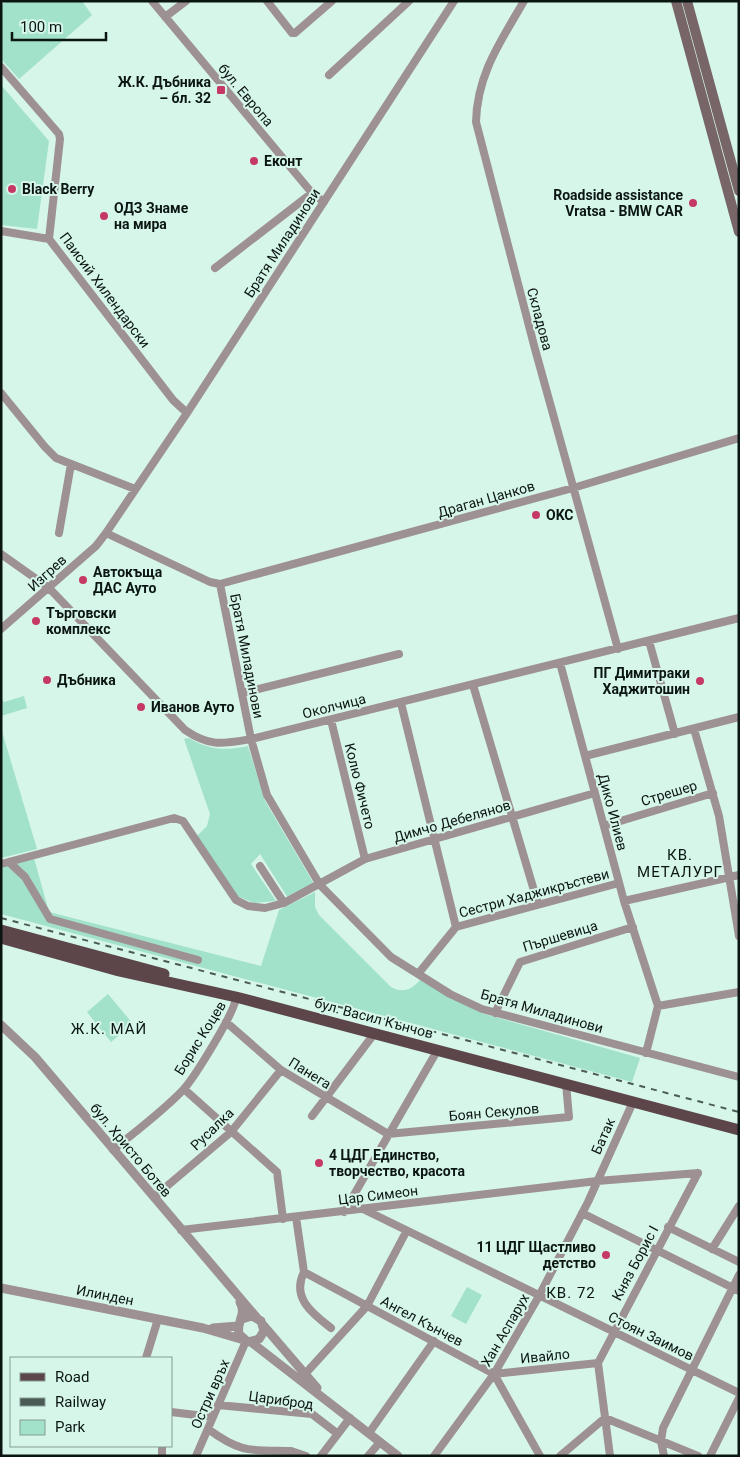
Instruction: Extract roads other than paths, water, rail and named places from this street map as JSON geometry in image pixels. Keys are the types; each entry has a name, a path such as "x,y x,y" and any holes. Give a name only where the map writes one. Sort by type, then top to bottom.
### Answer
{"main road":[{"path":"676,1 739,232"},
{"path":"687,1 739,191"},
{"path":"1,930 139,966 235,997"},
{"name":"бул. Васил Кънчов","path":"1,938 119,971 235,997 739,1130"}],"street":[{"name":"бул. Европа","path":"152,1 312,193 324,202"},
{"path":"165,17 186,1"},
{"path":"266,1 292,33 295,33 332,1"},
{"path":"329,75 409,1"},
{"name":"Братя Миладинови","path":"454,1 106,533 210,582 220,584 251,739 266,795 320,885 391,957 450,994 495,1013 739,1077"},
{"name":"Складова","path":"524,1 484,74 478,89 476,122 573,488 618,649"},
{"name":"Паисий Хилендарски","path":"1,67 59,134 49,238 173,400 186,413"},
{"path":"215,268 312,193"},
{"path":"1,231 49,238"},
{"path":"1,393 56,458 135,489"},
{"name":"Драган Цанков","path":"220,584 238,581 573,488 739,438"},
{"path":"59,532 70,464"},
{"name":"Изгрев","path":"1,629 96,546 106,533"},
{"name":"Околчица","path":"1,554 49,588 185,730 200,740 218,744 251,739 331,720 739,618"},
{"path":"649,641 676,734"},
{"path":"242,693 400,654"},
{"name":"Дико Илиев","path":"560,663 624,901 658,1006"},
{"path":"473,685 538,904"},
{"path":"401,703 456,927"},
{"path":"585,756 739,717"},
{"name":"Колю Фичето","path":"331,720 365,859"},
{"path":"694,729 720,816 739,936"},
{"name":"Димчо Дебелянов","path":"284,904 365,859 595,793"},
{"name":"Стрешер","path":"604,826 713,793"},
{"path":"5,863 174,818 183,821 236,900 248,906 265,908 284,904 260,866"},
{"path":"5,863 25,878 50,919 198,960"},
{"path":"624,901 739,875"},
{"name":"Сестри Хаджикръстеви","path":"418,974 456,927 619,883"},
{"name":"Пършевица","path":"495,1013 520,962 633,927"},
{"path":"646,1053 658,1006 739,992"},
{"name":"Борис Коцев","path":"113,1150 184,1089 236,1004 235,997"},
{"name":"Панега","path":"226,1022 281,1070 388,1134"},
{"name":"бул. Христо Ботев","path":"1,1025 35,1057 327,1400"},
{"path":"312,1116 374,1034"},
{"path":"344,1212 437,1051"},
{"name":"Русалка","path":"154,1197 231,1132 281,1070"},
{"name":"Боян Секулов","path":"388,1134 568,1117 566,1084"},
{"path":"184,1089 277,1172 283,1218"},
{"name":"Батак","path":"597,1181 633,1102"},
{"name":"Цар Симеон","path":"181,1230 597,1181 698,1173"},
{"name":"Княз Борис I","path":"598,1363 698,1173"},
{"name":"Хан Аспарух","path":"434,1456 494,1374 539,1296 597,1181"},
{"path":"712,1249 739,1206"},
{"name":"Стоян Заимов","path":"363,1209 406,1232 739,1393"},
{"path":"582,1213 736,1289"},
{"path":"296,1217 304,1272 299,1282 303,1301 310,1311 331,1328"},
{"path":"668,1227 739,1262"},
{"path":"305,1374 366,1306 406,1232"},
{"name":"Ангел Кънчев","path":"304,1272 494,1374"},
{"path":"664,1456 661,1441 662,1428 690,1369 736,1289 739,1275"},
{"name":"Илинден","path":"1,1288 203,1328 247,1341"},
{"name":"бул. Христо Ботев","path":"237,1295 244,1310 240,1323"},
{"path":"250,1316 260,1322 262,1336 247,1341 239,1334 240,1323 250,1316"},
{"path":"146,1357 158,1319"},
{"name":"Илинден","path":"203,1328 240,1323"},
{"name":"бул. Христо Ботев","path":"247,1341 327,1400 398,1456"},
{"name":"Остри връх","path":"196,1456 247,1341"},
{"path":"369,1433 434,1341"},
{"path":"598,1363 610,1456"},
{"name":"Ивайло","path":"494,1374 598,1363"},
{"path":"494,1374 540,1456"},
{"path":"710,1456 739,1398"},
{"name":"Цариброд","path":"218,1405 312,1414 334,1431"},
{"path":"172,1412 213,1417"},
{"path":"321,1456 350,1418"},
{"path":"605,1418 698,1456"},
{"path":"560,1456 605,1418"},
{"path":"208,1429 228,1443 244,1450 291,1453 306,1456"},
{"path":"368,1456 380,1442"}],"railway":[{"path":"1,918 739,1112"}],"place":[{"name":"Ж.К. Дъбника – бл. 32","path":"221,90"},
{"name":"Еконт","path":"254,161"},
{"name":"Black Berry","path":"12,189"},
{"name":"Roadside assistance Vratsa - BMW CAR","path":"693,203"},
{"name":"ОДЗ Знаме на мира","path":"104,216"},
{"name":"OKC","path":"536,515"},
{"name":"Автокъща ДАС Ауто","path":"83,580"},
{"name":"Търговски комплекс","path":"36,621"},
{"name":"Дъбника","path":"47,680"},
{"name":"ПГ Димитраки Хаджитошин","path":"700,681"},
{"name":"Иванов Ауто","path":"141,707"},
{"name":"4 ЦДГ Единство, творчество, красота","path":"319,1163"},
{"name":"11 ЦДГ Щастливо детство","path":"606,1255"}],"district":[{"name":"КВ. МЕТАЛУРГ","path":"680,864"},
{"name":"Ж.К. МАЙ","path":"109,1029"},
{"name":"КВ. 72","path":"571,1293"}]}
